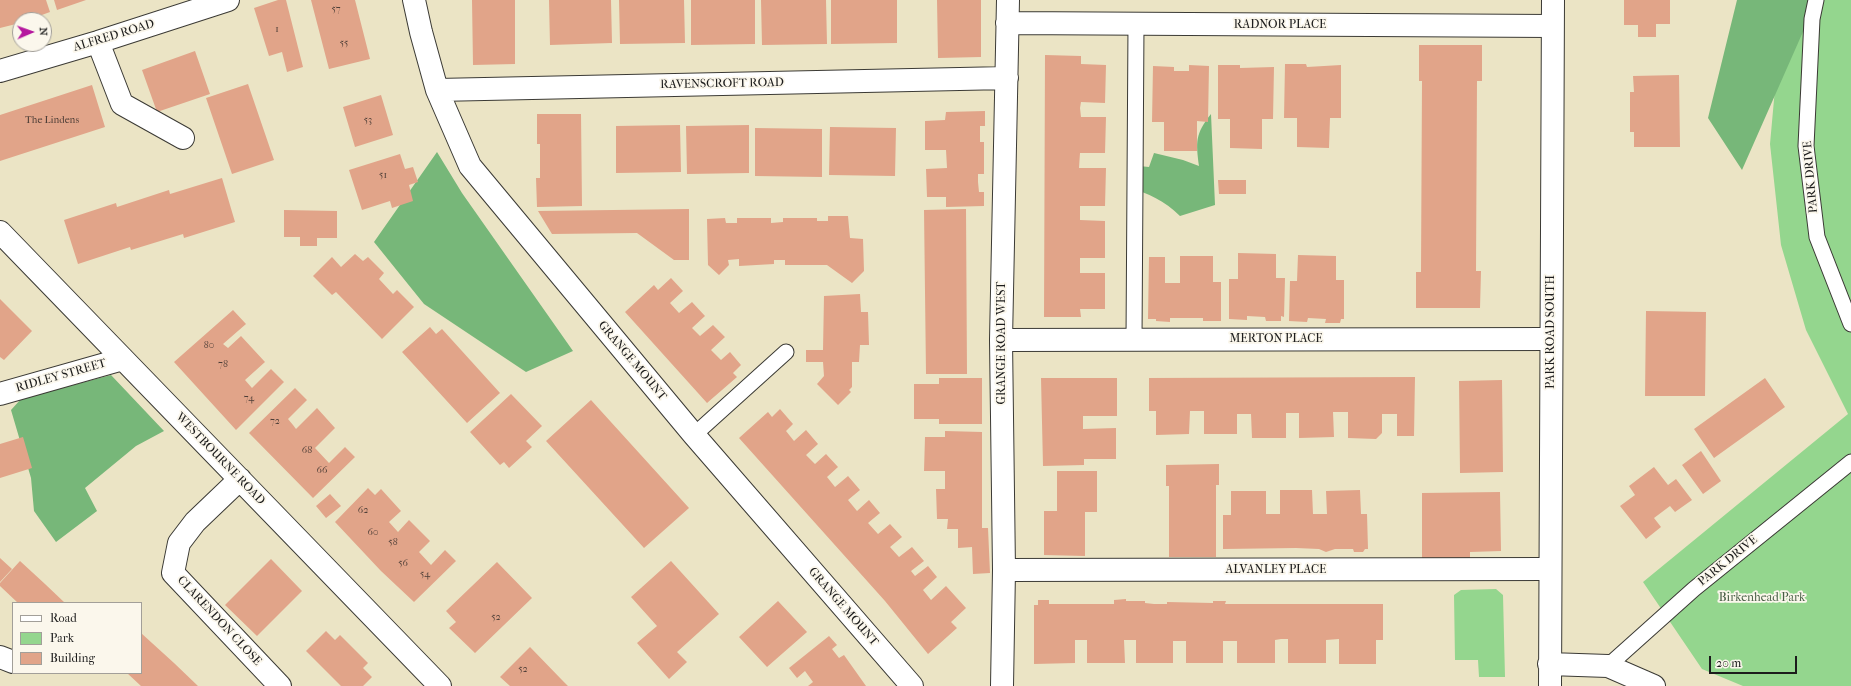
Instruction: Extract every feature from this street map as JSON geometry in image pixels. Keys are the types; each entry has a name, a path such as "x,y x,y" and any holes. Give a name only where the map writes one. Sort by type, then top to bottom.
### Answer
{"street":[{"name":"ALFRED ROAD","path":"0,71 98,42 228,0"},
{"name":"GRANGE MOUNT","path":"414,0 437,90 470,166 694,435 912,686"},
{"name":"GRANGE ROAD WEST","path":"1002,686 1004,570 1001,340 1008,0"},
{"name":"PARK ROAD SOUTH","path":"1550,686 1549,570 1553,0"},
{"name":"RADNOR PLACE","path":"1007,23 1136,25 1552,26"},
{"path":"98,42 122,104 182,138"},
{"name":"RAVENSCROFT ROAD","path":"437,90 1007,78"},
{"name":"WESTBOURNE ROAD","path":"0,232 440,686"},
{"name":"MERTON PLACE","path":"1001,340 1551,339"},
{"name":"RIDLEY STREET","path":"0,394 123,359"},
{"name":"CLARENDON CLOSE","path":"240,479 195,522 179,543 173,572 280,686"},
{"name":"ALVANLEY PLACE","path":"1004,570 1549,570"},
{"path":"0,657 12,662"},
{"path":"1549,664 1608,666 1654,686"}],"lane":[{"name":"PARK DRIVE","path":"1816,0 1812,19 1806,146 1817,237 1851,324"},
{"path":"1134,339 1136,25"},
{"path":"694,435 786,352"},
{"name":"PARK DRIVE","path":"1608,666 1694,589 1851,462"}],"green space":[{"path":"1737,0 1817,0 1742,170 1708,118"},
{"name":"Birkenhead Park","path":"1783,0 1851,0 1851,686 1743,686 1702,669 1643,582 1848,414 1806,330 1781,245 1770,144"},
{"path":"1211,114 1215,205 1180,216 1156,198 1128,187 1129,165 1149,167 1154,153 1183,160 1199,166 1197,144 1199,133"},
{"path":"437,152 462,193 573,351 526,372 424,304 374,242"},
{"path":"111,375 164,431 136,446 85,488 97,511 56,542 34,511 31,478 11,410 21,399"},
{"path":"1496,589 1503,595 1505,677 1479,677 1478,660 1455,660 1454,595 1461,590"}],"building":[{"path":"0,0 46,0 50,12 12,12 12,25 0,28"},
{"path":"54,0 86,0 57,10"},
{"path":"278,0 286,0 303,67 287,72 282,52 269,56 254,8"},
{"path":"311,0 355,0 370,59 329,69"},
{"path":"472,0 515,0 515,64 473,65"},
{"path":"549,0 611,0 612,43 550,45"},
{"path":"619,0 684,0 685,43 620,44"},
{"path":"691,0 755,0 755,44 691,45"},
{"path":"761,0 826,0 827,44 762,45"},
{"path":"831,0 897,0 897,43 831,44"},
{"path":"937,0 981,0 981,57 938,58"},
{"path":"1624,0 1670,0 1670,24 1656,24 1656,37 1638,37 1638,25 1624,25"},
{"path":"1419,45 1482,45 1482,81 1477,81 1476,271 1481,271 1480,308 1416,308 1416,272 1421,272 1422,81 1419,81"},
{"path":"195,51 210,94 157,112 142,70"},
{"path":"1045,55 1081,56 1081,64 1106,65 1105,103 1081,102 1080,108 1081,117 1106,117 1105,153 1080,153 1079,168 1106,168 1105,206 1080,206 1080,220 1105,221 1105,258 1080,258 1080,273 1105,273 1105,309 1080,309 1081,317 1044,317"},
{"path":"1285,64 1306,64 1307,67 1341,65 1341,118 1330,118 1329,148 1297,147 1297,118 1284,118"},
{"path":"1189,65 1209,66 1208,122 1197,121 1197,151 1164,151 1164,122 1152,122 1153,66 1174,67 1174,71 1189,71"},
{"path":"1218,65 1240,65 1240,68 1274,67 1273,119 1262,119 1262,149 1230,148 1230,119 1218,119"},
{"path":"1679,75 1680,147 1634,147 1634,132 1630,132 1630,92 1634,92 1633,76"},
{"path":"248,84 274,160 232,174 206,98"},
{"path":"92,85 105,127 0,161 0,115"},
{"path":"381,95 393,135 355,147 343,107"},
{"path":"985,111 985,126 980,126 980,142 984,142 984,174 978,174 979,192 984,192 984,206 946,207 946,197 927,197 926,169 947,168 946,150 925,150 925,121 945,120 946,112"},
{"path":"537,114 581,114 582,206 537,207 536,178 540,178 540,144 537,144"},
{"path":"680,125 681,172 616,173 616,126"},
{"path":"749,125 749,173 687,174 686,126"},
{"path":"830,127 896,128 895,176 829,175"},
{"path":"755,128 822,129 822,177 755,176"},
{"path":"400,154 405,169 413,167 418,182 409,185 413,201 392,208 390,201 362,210 349,170"},
{"path":"222,178 235,222 184,238 183,234 131,250 130,247 78,264 64,220 116,203 117,207 169,190 170,194"},
{"path":"1218,180 1246,180 1246,194 1219,194"},
{"path":"689,209 689,260 674,260 637,233 552,234 538,211"},
{"path":"966,209 967,374 926,374 924,210"},
{"path":"284,210 337,211 337,238 317,238 317,246 300,246 300,237 284,237"},
{"path":"828,216 848,216 850,238 863,239 864,271 852,283 827,265 785,265 785,260 774,260 774,264 739,266 739,259 728,260 729,265 719,275 708,265 707,219 725,218 726,223 737,223 737,218 771,218 771,223 783,222 783,218 817,218 817,221 828,221"},
{"path":"1238,253 1276,254 1276,278 1285,278 1284,317 1281,316 1281,321 1266,321 1265,317 1247,316 1247,320 1229,319 1229,279 1238,279"},
{"path":"355,254 363,261 368,257 384,273 379,279 393,294 397,290 414,307 382,339 336,292 332,295 313,276 332,257 341,267"},
{"path":"1298,255 1336,256 1336,280 1344,280 1344,319 1341,319 1340,323 1325,323 1326,319 1308,318 1307,322 1289,321 1290,281 1297,281"},
{"path":"1180,256 1213,256 1213,282 1221,282 1221,321 1203,321 1203,318 1170,318 1170,322 1148,319 1149,257 1165,257 1165,283 1180,283"},
{"path":"671,278 683,291 670,303 679,313 692,302 705,316 692,328 700,336 713,325 725,337 711,350 721,360 730,352 741,365 733,373 737,377 707,403 625,312 654,285 658,290"},
{"path":"860,294 861,312 868,312 869,345 860,345 859,362 852,362 852,387 849,390 851,392 838,405 817,384 824,376 823,362 806,362 806,350 823,350 824,296"},
{"path":"0,299 32,331 4,360 0,357"},
{"path":"233,310 246,324 223,344 228,348 241,336 265,362 245,380 252,388 271,369 284,382 236,430 174,362"},
{"path":"1646,311 1706,312 1705,396 1645,396"},
{"path":"430,327 436,334 442,329 500,393 467,423 402,352"},
{"path":"1415,377 1414,436 1397,436 1397,414 1382,414 1382,433 1376,439 1348,438 1348,412 1333,412 1334,437 1299,438 1299,413 1286,413 1286,438 1252,438 1251,414 1237,414 1237,434 1204,434 1204,411 1190,411 1189,434 1156,435 1156,411 1149,411 1149,378"},
{"path":"939,378 982,378 982,424 939,424 939,419 914,419 914,384 939,384"},
{"path":"1041,378 1117,378 1117,416 1083,416 1083,429 1116,428 1116,459 1084,459 1084,465 1043,466"},
{"path":"1765,378 1785,407 1714,458 1694,429"},
{"path":"1502,380 1503,472 1460,473 1459,381"},
{"path":"295,388 307,400 288,419 296,429 317,408 335,428 315,448 329,463 345,447 355,457 313,498 249,433"},
{"path":"511,394 542,426 526,441 532,447 509,468 504,462 500,465 470,432"},
{"path":"591,400 689,508 644,548 546,441"},
{"path":"780,409 793,424 786,431 794,441 806,430 818,444 806,455 815,464 826,454 838,467 827,477 835,487 848,476 860,490 848,500 857,511 869,500 880,513 868,523 878,534 890,524 902,537 890,547 899,557 912,547 924,561 911,571 915,576 928,566 937,577 923,590 931,600 946,586 966,608 951,622 957,628 928,654 885,601 739,438 768,412 772,417"},
{"path":"945,431 982,432 982,528 988,528 990,573 973,574 972,547 958,548 958,529 947,529 948,519 937,519 936,489 945,489 945,471 924,471 925,437 945,437"},
{"path":"23,437 32,468 0,478 0,444"},
{"path":"1701,451 1721,481 1703,494 1682,465"},
{"path":"1219,464 1219,485 1216,485 1216,557 1169,557 1169,486 1166,486 1166,465"},
{"path":"1654,467 1668,485 1676,479 1692,500 1675,512 1670,506 1654,518 1661,527 1646,539 1620,506 1635,495 1629,486"},
{"path":"1057,471 1097,471 1097,512 1085,512 1085,556 1044,555 1044,511 1057,511"},
{"path":"368,488 375,495 381,489 401,511 389,522 398,532 409,520 430,541 419,552 431,565 445,550 456,561 414,602 381,571 335,522"},
{"path":"1280,490 1312,490 1313,514 1327,514 1326,491 1360,490 1361,514 1367,514 1368,549 1365,549 1363,552 1354,552 1353,549 1335,549 1326,552 1319,549 1296,548 1223,549 1223,515 1231,515 1231,491 1266,491 1266,514 1280,514"},
{"path":"1500,492 1501,551 1470,552 1470,559 1422,559 1422,493"},
{"path":"330,494 341,506 326,518 316,506"},
{"path":"0,558 12,569 0,582"},
{"path":"271,559 302,591 257,636 225,605"},
{"path":"20,561 64,602 17,602 0,586 0,583"},
{"path":"671,561 719,614 677,652 687,662 669,679 637,643 657,626 631,597"},
{"path":"497,562 532,598 475,653 449,628 456,622 446,611"},
{"path":"1126,599 1126,601 1145,601 1145,603 1154,604 1167,604 1167,602 1213,603 1213,601 1226,601 1225,604 1383,604 1383,640 1376,640 1376,664 1339,664 1339,639 1326,640 1326,663 1288,663 1288,639 1281,639 1275,640 1275,663 1237,663 1237,641 1223,641 1223,663 1186,663 1186,641 1173,641 1173,663 1136,663 1136,640 1124,640 1125,663 1087,663 1087,640 1075,640 1075,663 1034,664 1034,605 1038,605 1038,600 1049,600 1049,604 1114,604 1114,600"},
{"path":"778,601 807,632 767,667 739,637"},
{"path":"326,631 335,640 340,635 368,663 363,668 372,677 363,686 341,686 306,651"},
{"path":"142,634 198,686 141,686 128,674 142,674"},
{"path":"829,636 837,645 832,649 839,658 844,655 866,686 808,686 813,682 805,671 797,678 789,668"},
{"path":"530,647 568,686 510,686 500,677"}]}
